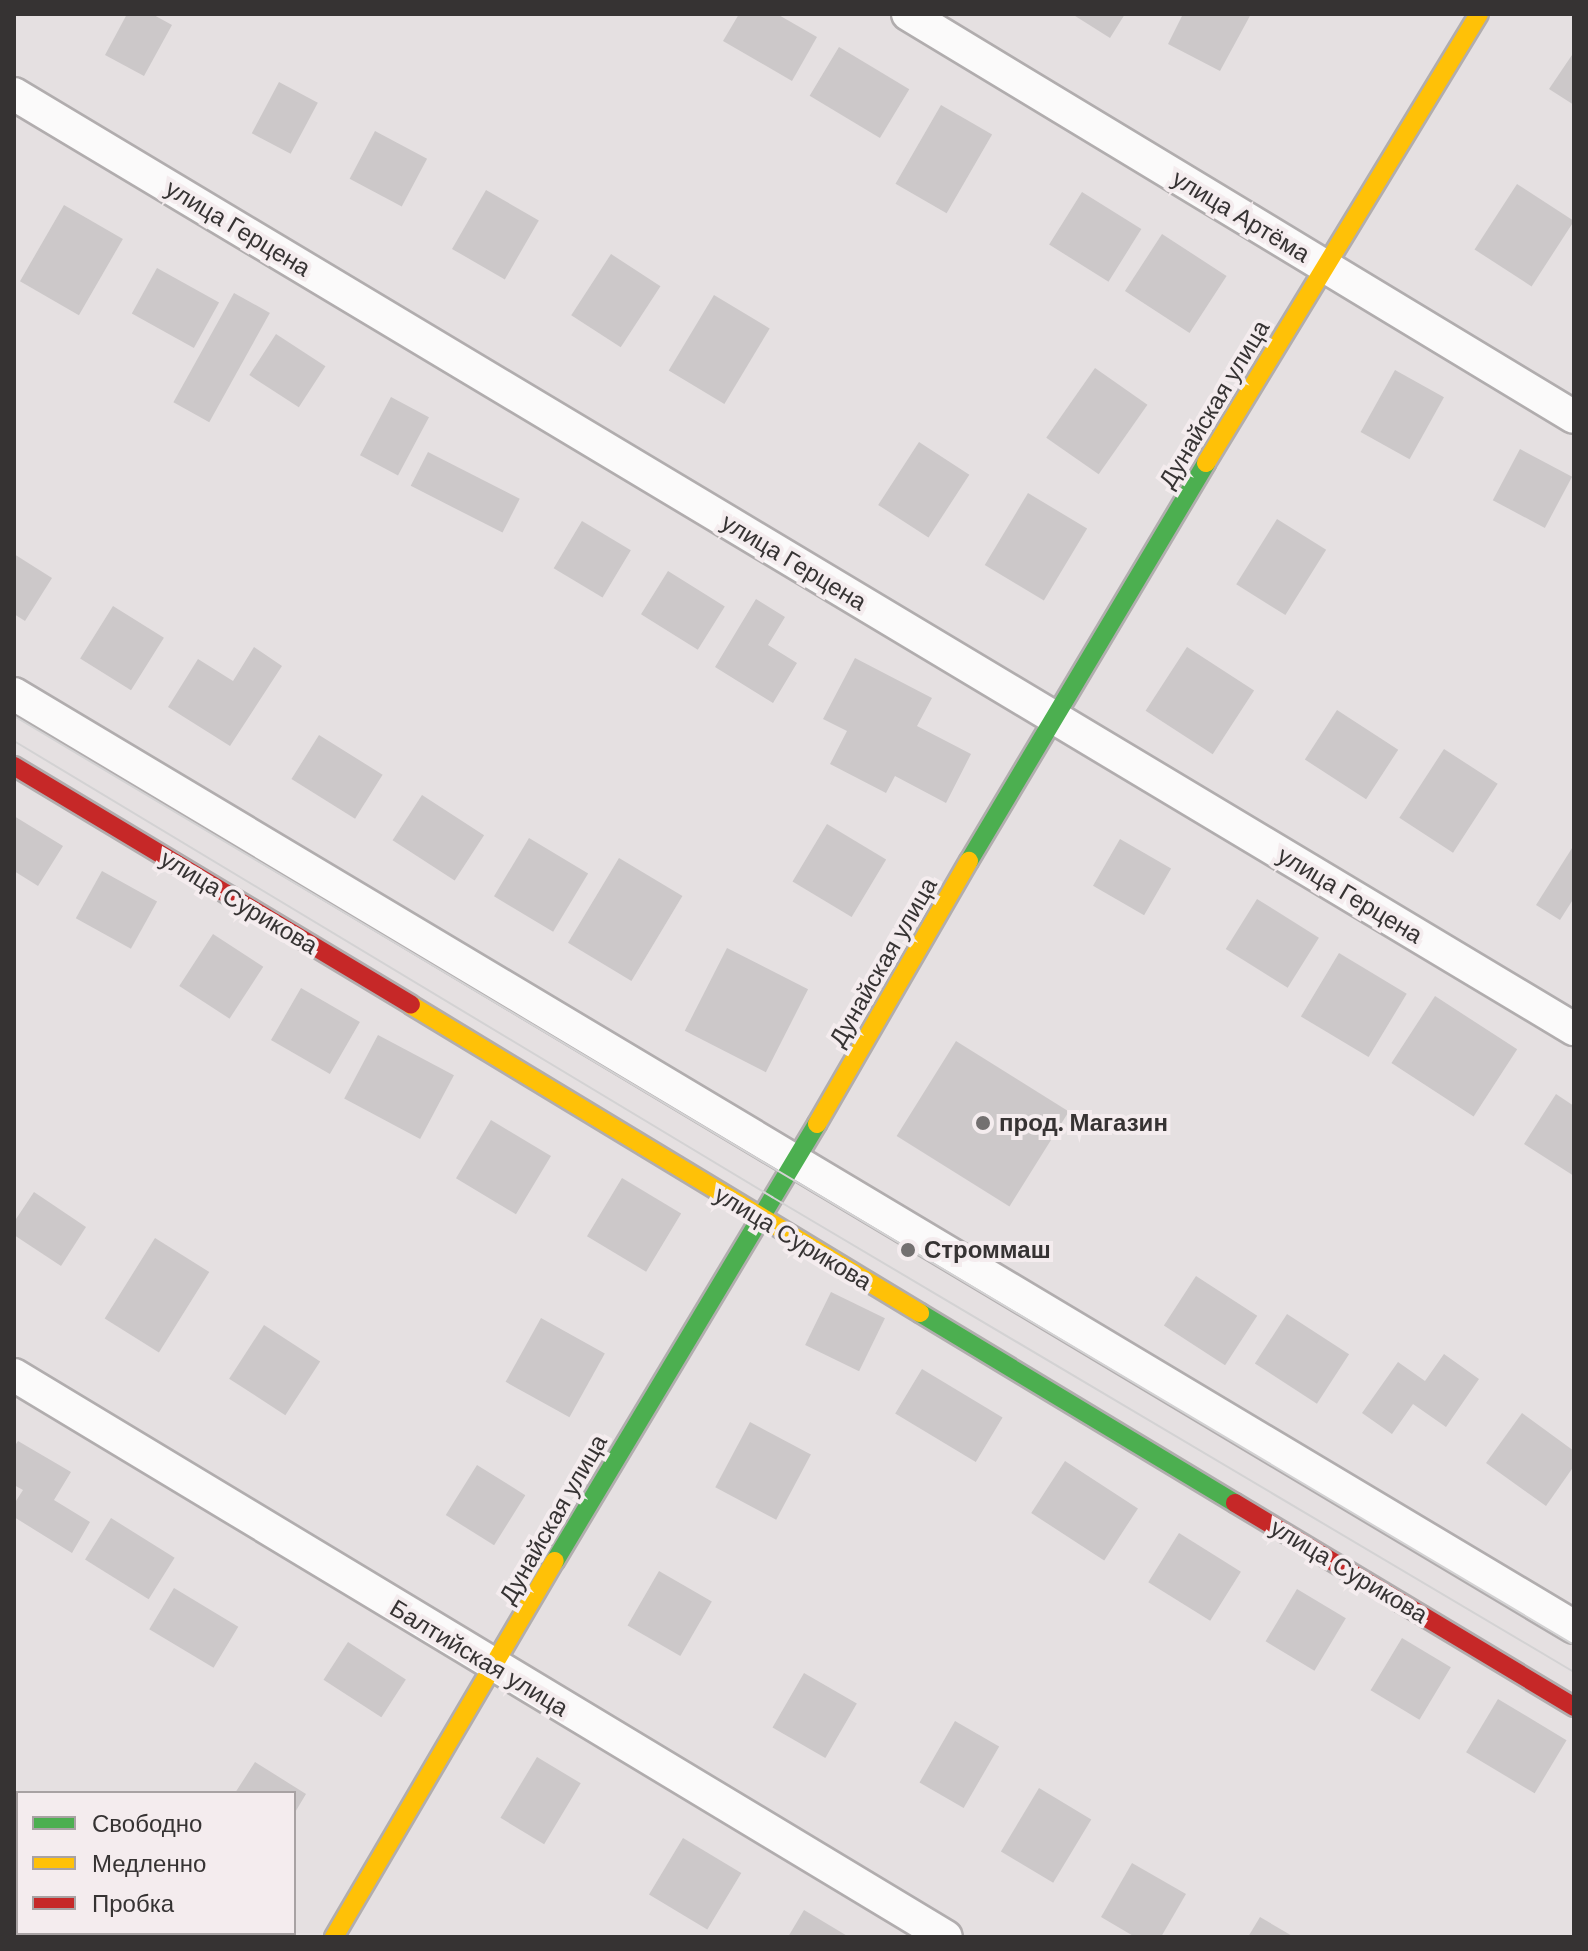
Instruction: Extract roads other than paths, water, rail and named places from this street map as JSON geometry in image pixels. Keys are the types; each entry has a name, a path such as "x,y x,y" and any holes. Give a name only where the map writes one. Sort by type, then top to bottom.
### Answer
{"street":[{"name":"улица Артёма","path":"908,14 1574,417"},
{"name":"Дунайская улица","path":"334,1937 758,1217 793,1163 1052,717 1479,14"},
{"name":"улица Герцена","path":"14,94 1574,1029"},
{"path":"14,694 793,1163 1574,1627"},
{"name":"улица Сурикова","path":"14,766 1574,1707"},
{"name":"Балтийская улица","path":"14,1375 494,1668 946,1937"}],"tram line":[{"path":"14,716 1574,1645"},
{"path":"14,741 772,1197 1574,1672"}],"place":[{"name":"прод. Магазин","path":"983,1123"},
{"name":"Строммаш","path":"908,1250"}]}
